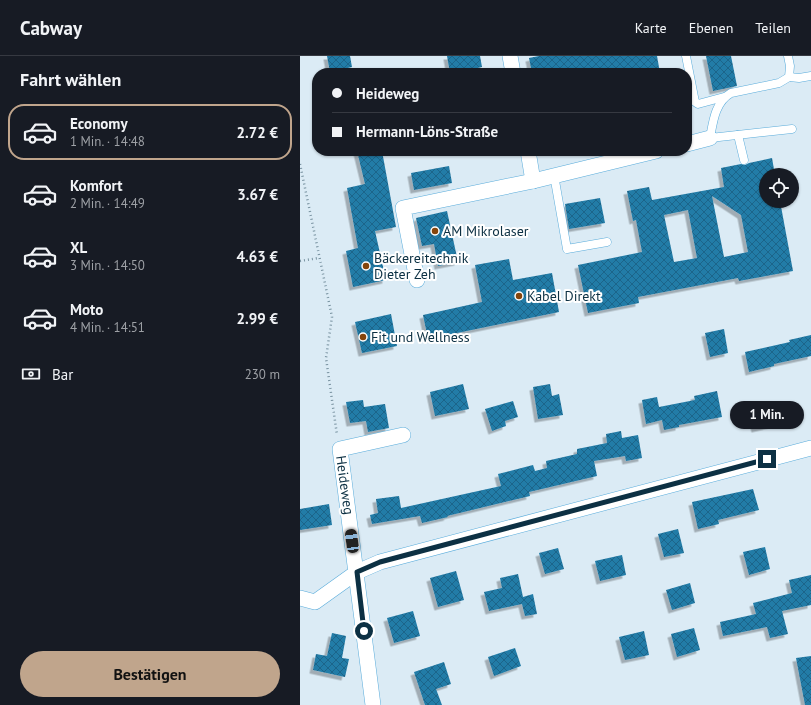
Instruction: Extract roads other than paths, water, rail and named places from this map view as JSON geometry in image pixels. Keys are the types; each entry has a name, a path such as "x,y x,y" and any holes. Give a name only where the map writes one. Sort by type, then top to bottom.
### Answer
{"street":[{"path":"510,56 512,68"},
{"path":"692,143 710,138"},
{"path":"529,156 533,181"},
{"path":"417,280 404,208 533,181 635,156"},
{"name":"Heideweg","path":"373,705 340,449 404,435"},
{"path":"300,598 315,602 357,572 380,562 811,448"}],"lane":[{"path":"686,56 688,68"},
{"path":"788,56 790,66 789,77"},
{"path":"692,87 695,102 698,104 724,97 730,93 778,83 789,77 799,78 811,76"},
{"path":"724,97 719,104 713,121 710,138 792,129"},
{"path":"738,135 744,160"},
{"path":"554,175 567,249 607,242"}],"place":[{"name":"AM Mikrolaser","path":"435,231"},
{"name":"Bäckereitechnik Dieter Zeh","path":"366,266"},
{"name":"Kabel Direkt","path":"519,296"},
{"name":"Fit und Wellness","path":"363,337"}]}
